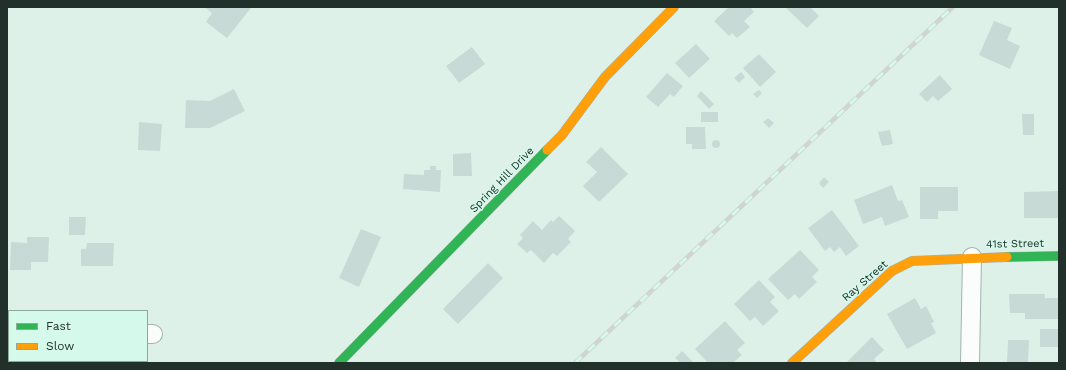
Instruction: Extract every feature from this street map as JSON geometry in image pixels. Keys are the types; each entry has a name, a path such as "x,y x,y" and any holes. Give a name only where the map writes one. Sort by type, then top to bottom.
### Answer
{"street":[{"name":"Spring Hill Drive","path":"339,363 562,135 605,77 674,7"},
{"name":"41st Street","path":"972,257 1059,256"},
{"name":"Ray Street","path":"792,363 892,271 912,260 972,257"},
{"path":"970,363 972,257"}],"building":[{"path":"204,7 251,8 227,38 206,22 212,13"},
{"path":"729,7 750,7 754,12 744,21 750,27 737,38 732,33 729,36 714,21"},
{"path":"785,7 810,7 819,16 807,28"},
{"path":"994,21 1012,28 1007,40 1020,46 1010,69 979,55"},
{"path":"696,44 710,59 689,78 675,63"},
{"path":"472,47 485,64 459,83 446,66"},
{"path":"759,54 776,72 760,87 743,68"},
{"path":"741,72 745,77 739,83 734,78"},
{"path":"667,73 683,86 674,97 670,94 658,107 646,97"},
{"path":"940,75 952,89 938,101 933,96 927,102 919,94"},
{"path":"234,89 245,111 210,128 185,128 186,100 210,101"},
{"path":"759,90 762,93 757,98 753,94"},
{"path":"701,91 714,104 709,109 697,96"},
{"path":"701,112 718,112 718,122 701,122"},
{"path":"1022,114 1034,114 1034,135 1023,135"},
{"path":"768,118 774,123 769,128 763,122"},
{"path":"139,122 162,124 160,151 138,150"},
{"path":"686,127 705,127 706,149 692,149 692,144 686,144"},
{"path":"890,130 893,144 882,146 878,132"},
{"path":"714,140 718,140 720,144 718,148 714,148 712,146 712,142"},
{"path":"601,147 628,174 599,202 583,186 597,172 586,162"},
{"path":"471,153 472,176 453,176 453,154"},
{"path":"430,166 436,166 436,170 441,170 440,192 403,189 404,174 424,175 424,170 430,170"},
{"path":"824,177 829,182 823,188 819,183"},
{"path":"892,185 898,201 902,200 909,217 885,226 882,217 863,224 854,200"},
{"path":"920,187 958,187 958,211 938,211 938,219 920,219"},
{"path":"1059,191 1059,218 1024,218 1024,192"},
{"path":"832,210 859,246 846,256 840,247 834,252 830,247 825,251 808,228"},
{"path":"559,216 575,231 568,239 571,242 557,256 553,253 544,263 531,250 527,253 517,244 523,238 520,235 533,221 542,230 551,220 553,222"},
{"path":"69,217 86,217 85,235 69,235"},
{"path":"361,229 381,237 359,287 339,278"},
{"path":"27,237 49,237 48,262 31,262 31,270 10,270 11,242 27,243"},
{"path":"87,243 114,243 113,266 81,266 81,249 86,249"},
{"path":"800,250 819,270 812,277 817,282 799,299 795,294 788,300 768,279"},
{"path":"488,263 503,278 458,324 443,309"},
{"path":"759,280 775,297 770,302 779,311 763,326 755,317 750,321 734,304"},
{"path":"1009,294 1045,294 1045,298 1059,298 1059,319 1025,319 1025,313 1010,313"},
{"path":"915,298 921,309 926,306 934,322 931,323 936,333 907,349 887,314"},
{"path":"725,321 745,343 737,350 742,355 733,363 708,363 695,349"},
{"path":"1040,329 1059,329 1059,347 1040,347"},
{"path":"872,337 884,350 874,359 877,363 846,363"},
{"path":"1008,340 1029,340 1028,363 1007,363"},
{"path":"682,351 694,363 680,363 675,358"}],"railway":[{"path":"575,363 953,7"}],"traffic: fast":[{"path":"339,363 547,150"},
{"path":"1007,257 1059,256"}],"traffic: slow":[{"path":"547,150 562,135 605,77 674,7"},
{"path":"792,363 892,271 912,261 1007,257"}]}
